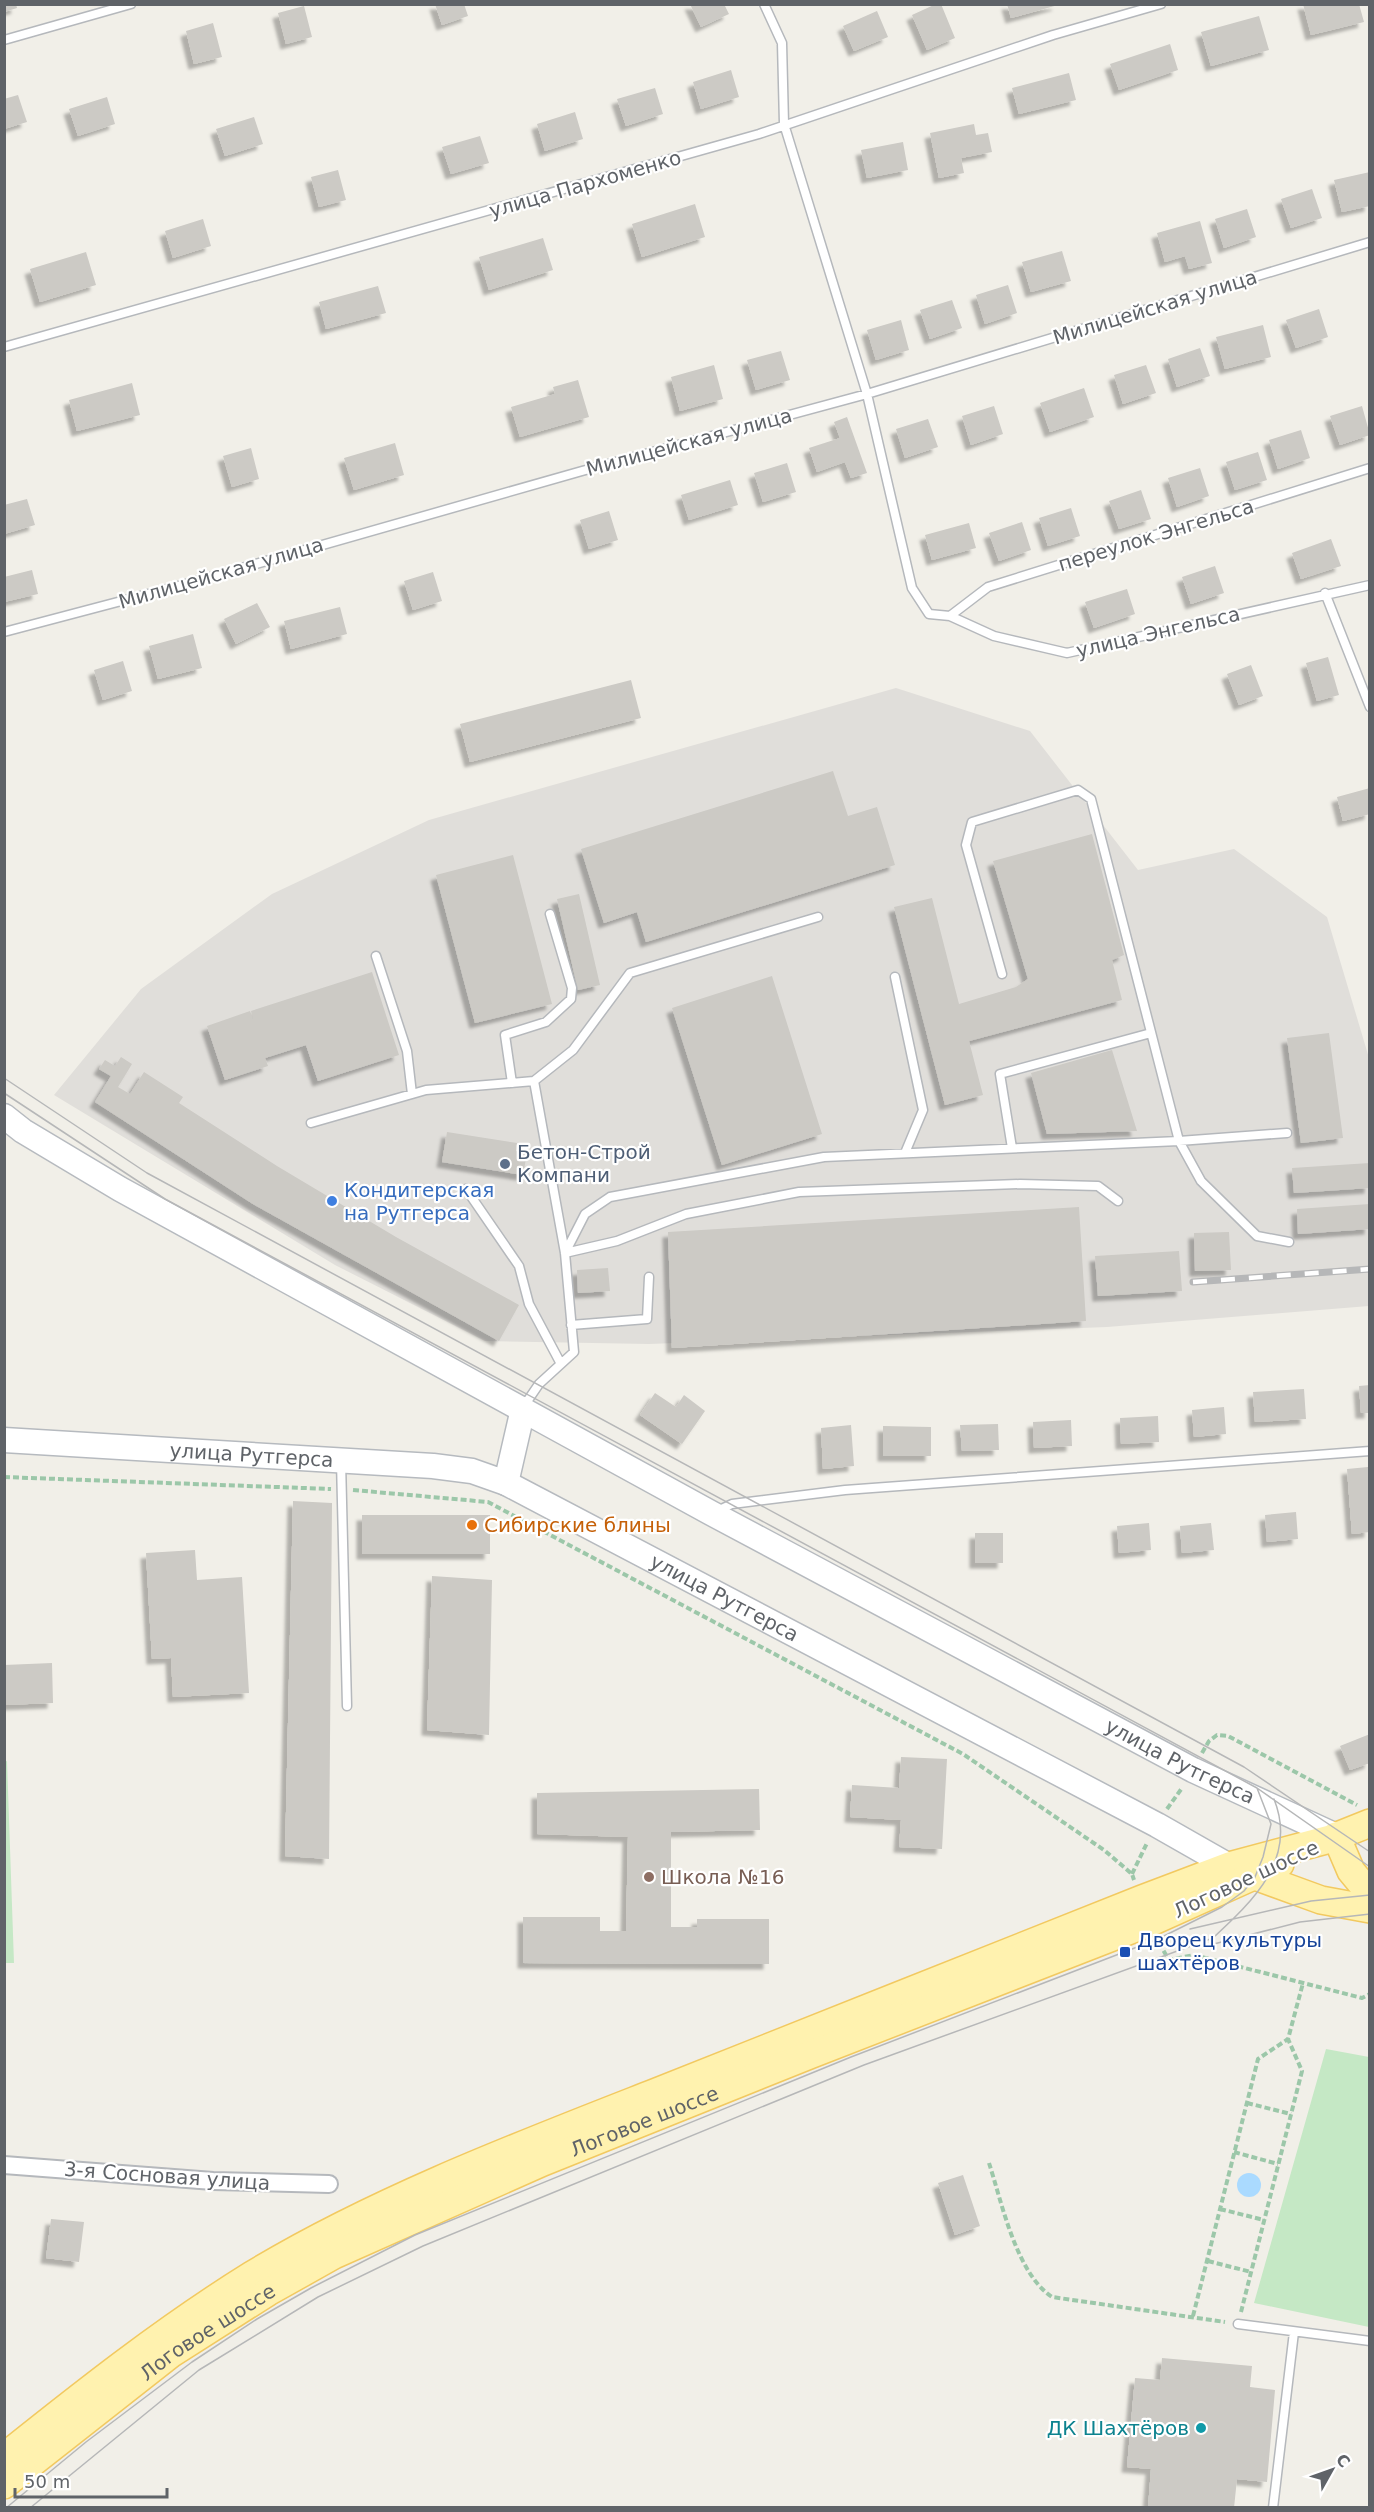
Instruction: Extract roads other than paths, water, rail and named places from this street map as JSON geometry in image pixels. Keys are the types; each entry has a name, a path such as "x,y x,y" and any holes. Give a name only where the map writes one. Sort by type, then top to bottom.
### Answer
{"main road":[{"name":"улица Рутгерса","path":"4,1116 23,1131 120,1189 711,1514 1193,1770 1333,1838"},
{"path":"506,1484 523,1409"},
{"name":"улица Рутгерса","path":"4,1440 472,1471 506,1484 1157,1825 1229,1866"},
{"path":"1333,1838 1364,1815"},
{"path":"1333,1838 1370,1844"},
{"path":"1333,1838 1351,1871 1370,1894"},
{"name":"Логовое шоссе","path":"4,2457 98,2383 210,2302 294,2252 378,2210 527,2143 1229,1866 1333,1838"},
{"name":"Логовое шоссе","path":"4,2485 172,2353 268,2292 334,2255 543,2162 1151,1922 1255,1877 1333,1838"},
{"path":"1229,1866 1321,1900 1370,1909"}],"street":[{"name":"3-я Сосновая улица","path":"4,2164 213,2181 329,2184"}],"lane":[{"path":"4,40 131,4"},
{"path":"764,4 782,43 784,124 867,394"},
{"name":"улица Пархоменко","path":"4,346 414,233 759,134 1053,34 1161,4"},
{"name":"Милицейская улица","path":"4,632 182,585 582,471 867,394 1370,242"},
{"name":"улица Энгельса","path":"867,394 912,588 929,614 950,616 994,636 1067,653 1325,593 1370,585"},
{"name":"переулок Энгельса","path":"950,616 988,587 1370,468"},
{"path":"1325,593 1370,707"},
{"path":"1002,974 966,845 972,822 1078,790 1091,799 1179,1141 1202,1181 1257,1236 1289,1242"},
{"path":"512,1083 505,1035 546,1022 571,999 573,988 550,914"},
{"path":"311,1123 426,1090 534,1081 573,1050 630,973 818,917"},
{"path":"376,956 407,1051 412,1094"},
{"path":"895,976 923,1110 905,1153"},
{"path":"1012,1148 1000,1074 1151,1033"},
{"path":"523,1409 530,1395 573,1352 565,1253 534,1081"},
{"path":"565,1253 585,1214 610,1197 824,1157 1179,1141 1287,1133"},
{"path":"565,1253 617,1240 686,1214 799,1192 1020,1184 1098,1186 1118,1201"},
{"path":"466,1189 519,1266 529,1304 561,1364"},
{"path":"571,1325 647,1319 649,1277"},
{"path":"711,1514 732,1504 845,1490 1370,1451"},
{"path":"341,1461 347,1706"},
{"path":"1238,2324 1370,2341"},
{"path":"1273,2508 1294,2332"}],"water":[{"path":"1249,2173 1258,2176 1261,2185 1258,2194 1249,2197 1240,2194 1237,2185 1240,2176"}],"tram line":[{"path":"4,1078 147,1173 1244,1767 1370,1852"},
{"path":"4,1093 165,1199 1257,1788 1370,1867"},
{"path":"6,2508 86,2442 192,2362 257,2319 311,2288 415,2235 851,2057 1158,1939 1222,1907 1244,1891 1255,1877 1263,1857 1271,1824 1257,1788"},
{"path":"30,2508 199,2370 318,2297 423,2246 864,2065 1213,1938 1256,1894 1276,1860 1280,1841 1280,1821 1274,1799"},
{"path":"1190,1929 1311,1901 1370,1895"},
{"path":"1206,1946 1300,1922 1370,1914"}],"railway":[{"path":"1193,1282 1370,1269"}],"place":[{"name":"Бетон-Строй Компани","path":"505,1164"},
{"name":"Кондитерская на Рутгерса","path":"332,1201"},
{"name":"Сибирские блины","path":"472,1525"},
{"name":"Школа №16","path":"649,1877"},
{"name":"Дворец культуры шахтёров","path":"1125,1952"},
{"name":"ДК Шахтёров","path":"1201,2428"}]}
